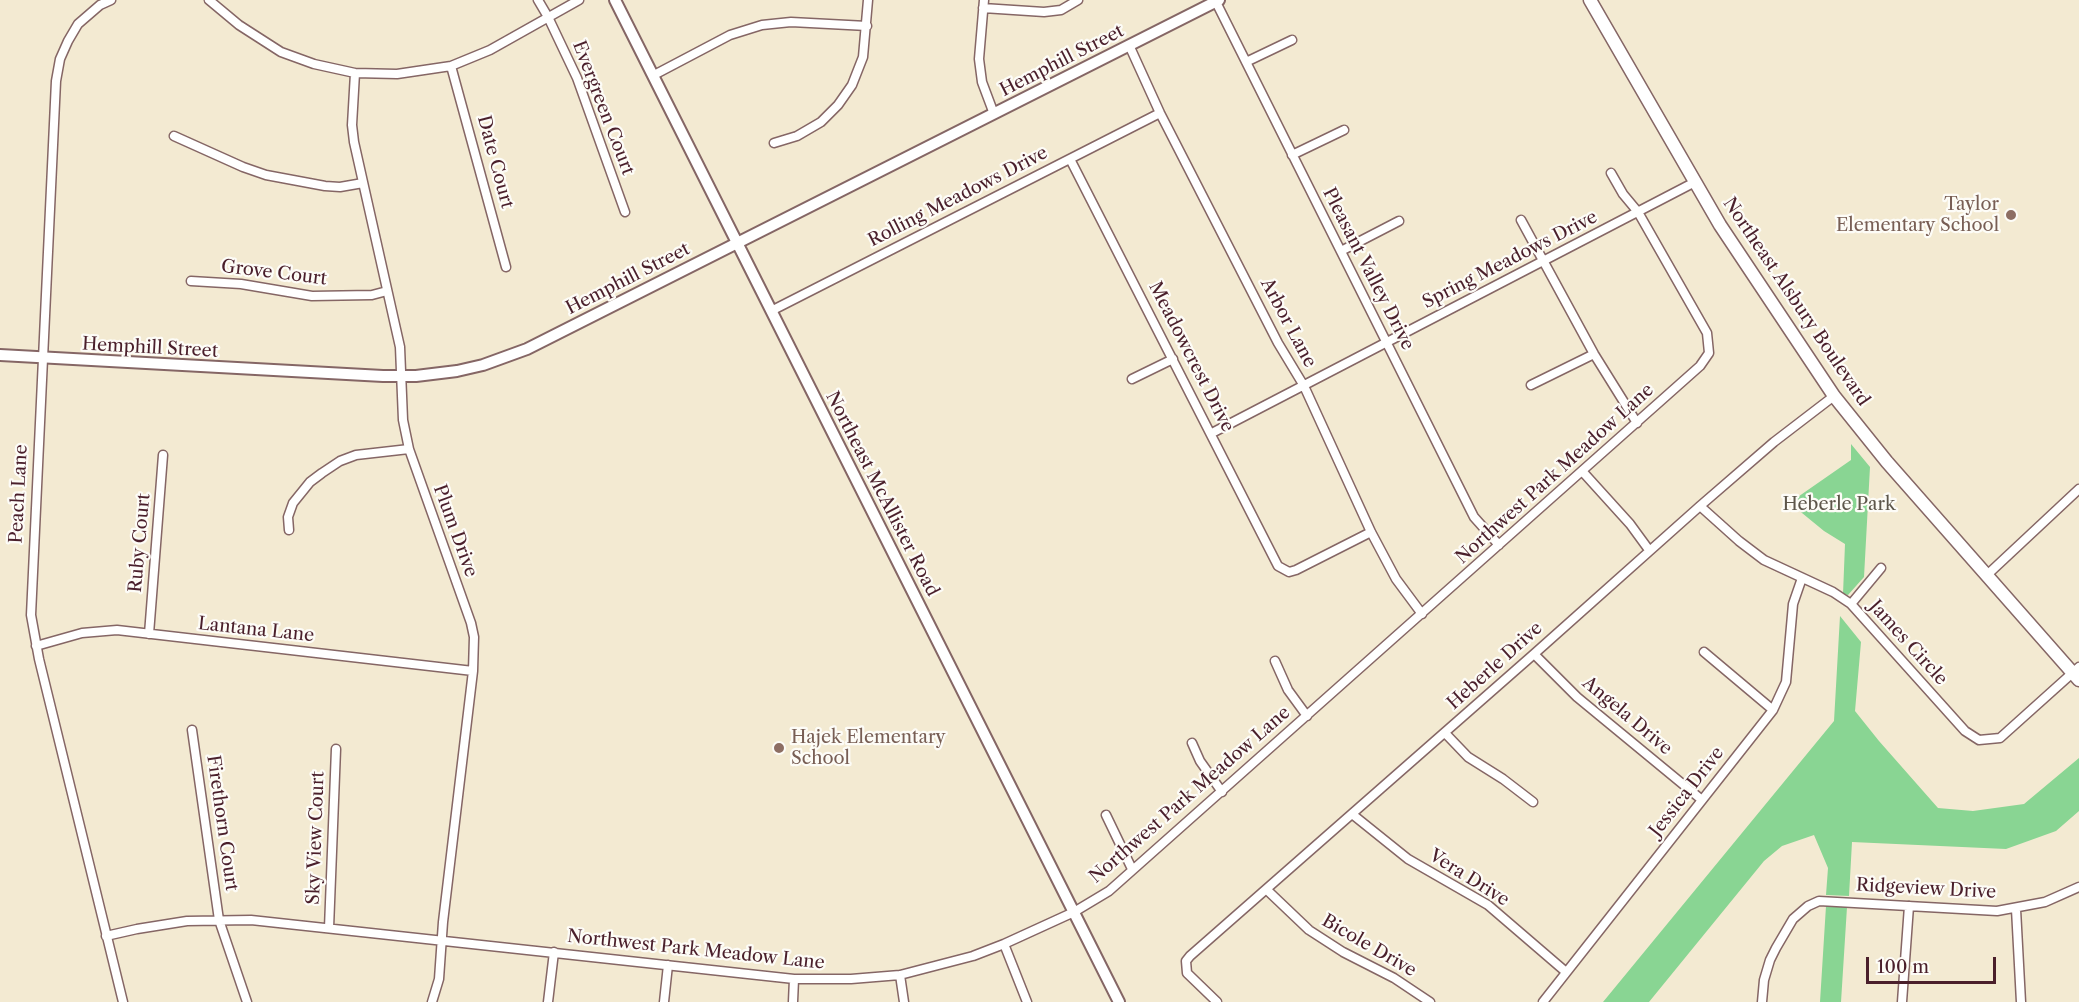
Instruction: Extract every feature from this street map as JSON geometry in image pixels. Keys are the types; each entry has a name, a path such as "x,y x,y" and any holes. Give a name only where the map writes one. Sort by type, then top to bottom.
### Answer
{"main road":[{"name":"Northeast Alsbury Boulevard","path":"1590,0 1695,182 1780,317 1834,396 1887,462 2077,673"}],"street":[{"name":"Peach Lane","path":"111,0 88,14 78,24 60,59 56,81 31,615 36,646 123,1002"},
{"path":"209,0 239,25 281,52 314,64 355,73 398,74 451,66 490,50 579,0"},
{"name":"Evergreen Court","path":"538,0 549,17 577,78 625,212"},
{"name":"Northeast McAllister Road","path":"615,0 1119,1002"},
{"path":"774,143 797,136 821,122 838,105 852,85 862,57 868,0"},
{"path":"994,114 982,82 980,59 984,4 1044,12 1061,9 1078,0"},
{"name":"Hemphill Street","path":"0,355 401,376 458,371 527,349 1217,1"},
{"name":"Pleasant Valley Drive","path":"1217,1 1474,518 1499,545"},
{"path":"654,75 730,35 762,25 791,22 867,26"},
{"path":"1246,62 1292,40"},
{"name":"Arbor Lane","path":"1129,45 1160,113 1278,343 1304,386 1371,532 1396,579 1422,614"},
{"name":"Date Court","path":"451,66 506,267"},
{"name":"Plum Drive","path":"355,73 352,125 400,346 403,420 408,449 471,623 474,637 474,671 439,979 432,1002"},
{"name":"Rolling Meadows Drive","path":"771,311 1160,113"},
{"path":"1292,155 1344,130"},
{"path":"174,136 266,175 325,186 363,183"},
{"name":"Meadowcrest Drive","path":"1070,159 1278,566 1290,572 1296,570 1371,532"},
{"path":"1611,173 1623,194 1638,212"},
{"name":"Spring Meadows Drive","path":"1212,433 1695,182"},
{"name":"Northwest Park Meadow Lane","path":"106,936 187,921 251,920 794,979 851,979 900,975 973,956 1074,912 1109,891 1700,366 1709,353 1707,333 1638,212"},
{"path":"1521,220 1594,354 1637,423"},
{"path":"1341,251 1399,221"},
{"name":"Grove Court","path":"191,281 241,284 312,296 372,295 387,291"},
{"path":"1531,385 1594,354"},
{"path":"1132,379 1173,359"},
{"name":"Heberle Drive","path":"1217,1002 1190,977 1186,961 1190,956 1445,733 1649,550 1774,442 1834,396"},
{"path":"289,530 288,517 292,503 310,482 322,473 340,461 356,455 408,449"},
{"name":"Ruby Court","path":"149,634 163,455"},
{"path":"1582,471 1630,524 1649,550"},
{"path":"1987,575 2079,489"},
{"name":"James Circle","path":"1700,506 1764,560 1833,591 1851,604 1965,732 1979,740 2000,738 2077,673"},
{"path":"1851,604 1881,568"},
{"name":"Jessica Drive","path":"1544,1002 1773,710 1786,682 1794,604 1802,578"},
{"name":"Lantana Lane","path":"36,646 82,633 117,630 474,671"},
{"path":"1704,652 1773,710"},
{"name":"Angela Drive","path":"1534,654 1577,697 1702,800"},
{"path":"1275,661 1288,690 1307,716"},
{"name":"Firethorn Court","path":"192,730 219,920 247,1002"},
{"path":"1445,733 1468,757 1503,779 1533,802"},
{"path":"1192,743 1200,761 1222,792"},
{"name":"Sky View Court","path":"329,928 336,749"},
{"name":"Vera Drive","path":"1353,814 1408,859 1488,906 1566,972"},
{"path":"1106,815 1132,869"},
{"name":"Ridgeview Drive","path":"1762,1002 1764,980 1770,960 1783,936 1793,919 1808,906 1819,901 1997,911 2045,902 2079,887"},
{"name":"Bicole Drive","path":"1267,890 1309,930 1323,940 1394,978 1430,1002"},
{"path":"1902,1002 1909,906"},
{"path":"2016,909 2021,1002"},
{"path":"1004,944 1027,1002"},
{"path":"548,1002 554,952"},
{"path":"664,1002 668,966"},
{"path":"900,975 904,1002"},
{"path":"793,1002 794,979"}],"green space":[{"name":"Heberle Park","path":"1851,444 1870,467 1864,577 1848,595 1843,594 1845,544 1824,531 1802,513 1792,501 1851,460"},
{"path":"1840,616 1861,642 1855,711 1938,808 1973,811 2024,804 2079,758 2079,811 2056,831 2006,849 1852,842 1849,896 1826,895 1828,868 1814,835 1782,846 1764,861 1649,1002 1603,1002 1834,721"},
{"path":"1826,906 1847,907 1841,1002 1820,1002"}],"place":[{"name":"Taylor Elementary School","path":"2011,215"},
{"name":"Hajek Elementary School","path":"779,748"}]}
